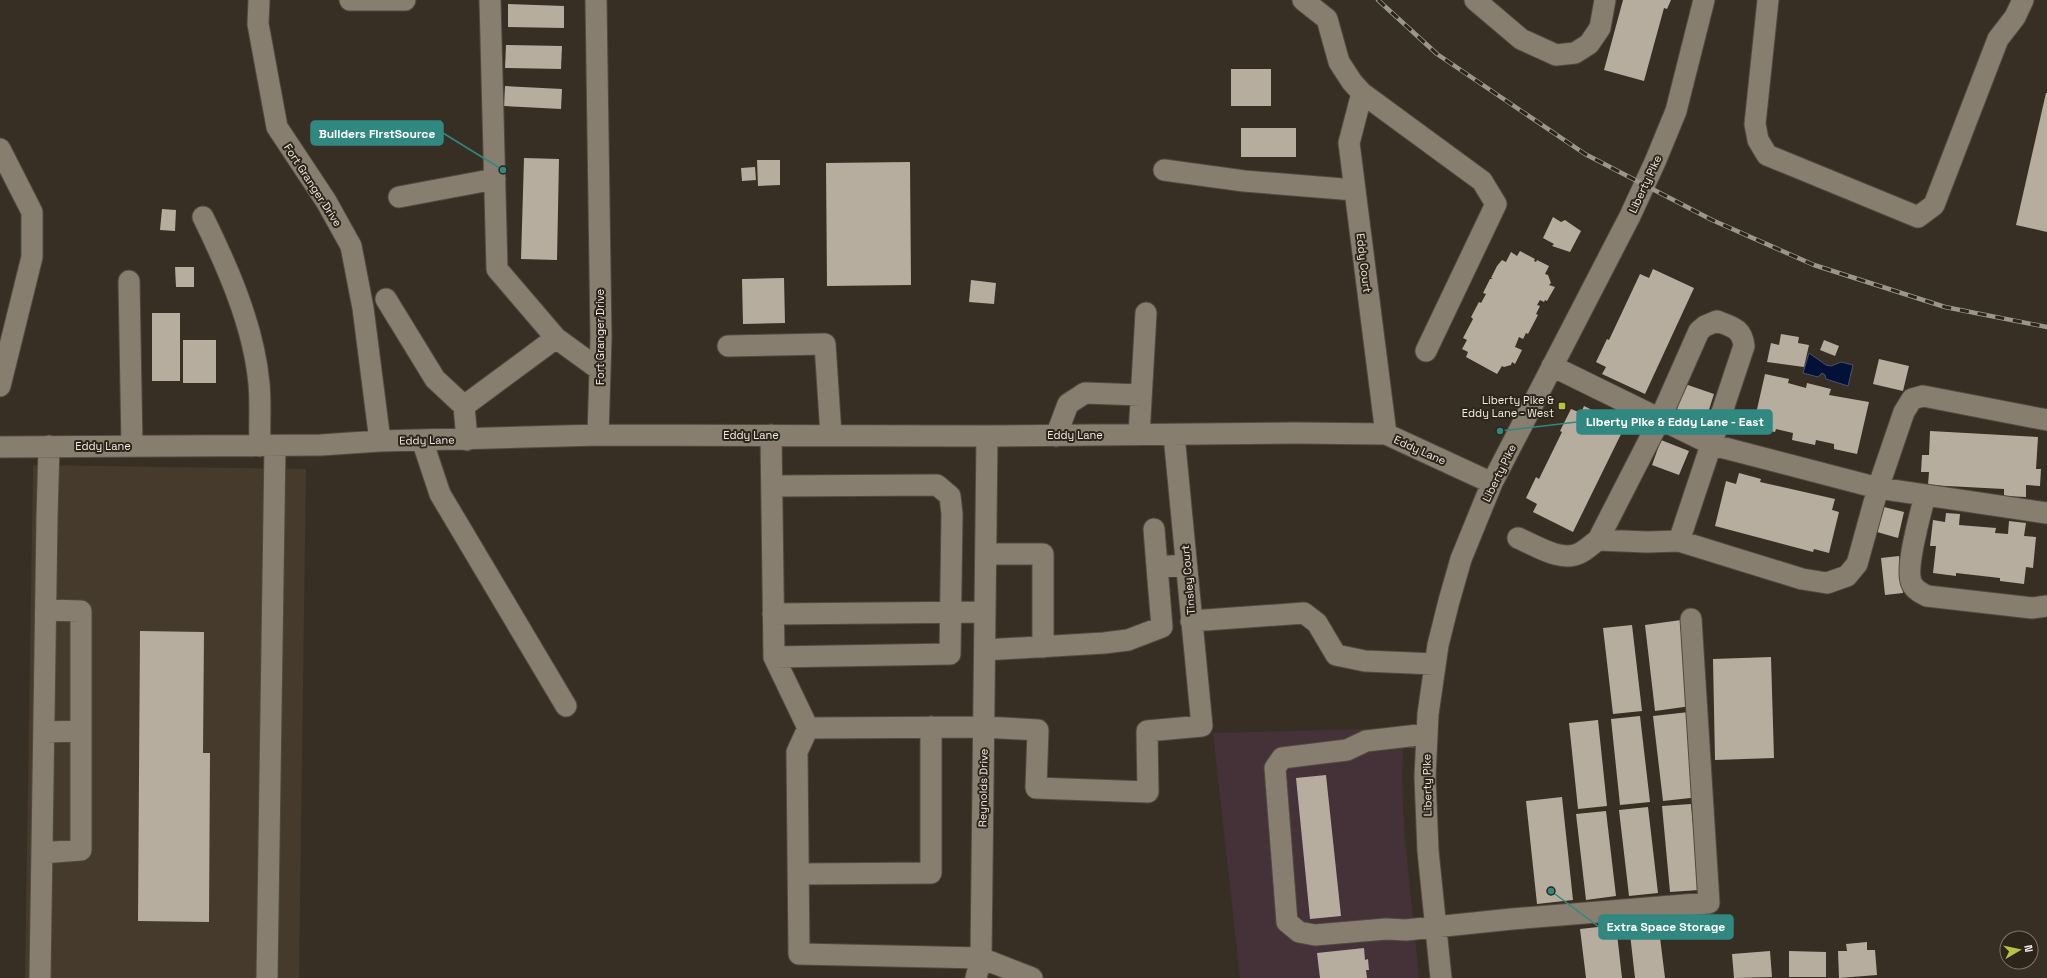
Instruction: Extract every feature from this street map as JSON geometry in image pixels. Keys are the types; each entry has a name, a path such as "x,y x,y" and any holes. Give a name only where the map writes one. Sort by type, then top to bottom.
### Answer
{"street":[{"name":"Fort Granger Drive","path":"259,0 258,24 277,128 326,201 351,246 363,308 380,441"},
{"path":"350,0 405,0"},
{"path":"490,0 497,269 556,338 600,370"},
{"name":"Fort Granger Drive","path":"596,0 600,370 598,435"},
{"path":"1303,0 1327,19 1339,62 1352,82 1362,93 1482,181 1496,204 1426,351"},
{"path":"1477,1 1522,39 1556,55 1575,53 1588,44 1600,28 1605,0"},
{"name":"Liberty Pike","path":"1441,978 1427,829 1425,777 1428,714 1435,664 1449,601 1461,560 1492,483 1630,216 1660,150 1676,110 1704,0"},
{"path":"1768,0 1755,124 1758,140 1767,155 1918,217 1934,205 1998,38 2014,17 2023,0"},
{"name":"Eddy Court","path":"1362,93 1349,143 1386,434"},
{"path":"0,149 32,212 32,257 0,386"},
{"path":"1164,170 1244,180 1355,190"},
{"path":"399,197 495,179"},
{"path":"203,217 228,270 248,329 259,384 267,446 267,978"},
{"path":"129,281 132,446"},
{"path":"386,299 435,379 464,406 468,440"},
{"path":"1139,435 1146,314"},
{"path":"1518,538 1554,554 1564,555 1579,554 1598,540 1660,419 1699,331 1705,326 1717,321 1737,330 1743,337 1744,346 1710,444 1679,541"},
{"path":"464,406 556,338"},
{"path":"728,346 825,344 831,436"},
{"path":"1552,366 1710,444 1878,488 2047,513"},
{"path":"1056,436 1068,404 1085,393 1141,396"},
{"path":"1598,540 1647,542 1679,541 1802,579 1827,583 1836,581 1847,576 1857,564 1878,488 1904,412 1912,399 1923,396 2047,420"},
{"name":"Eddy Lane","path":"0,447 267,446 380,441 468,440 598,435 1056,436 1386,434 1492,483"},
{"path":"771,435 774,657 808,728"},
{"name":"Tinsley Court","path":"984,727 1038,730 1036,788 1148,792 1146,731 1202,726 1174,435"},
{"name":"Reynolds Drive","path":"976,978 981,958 987,436"},
{"path":"422,440 440,494 566,706"},
{"path":"40,978 49,446"},
{"path":"772,486 936,485 950,496 952,514 950,654 774,657"},
{"path":"1925,495 1908,569 1911,584 1918,592 1927,596 2032,608 2047,606"},
{"path":"985,650 1128,640 1162,627 1154,529"},
{"path":"986,554 1043,554 1043,647"},
{"path":"1157,566 1186,565"},
{"path":"42,853 81,850 81,611 46,610"},
{"path":"773,614 951,611 985,612"},
{"path":"1191,621 1304,613 1317,623 1336,655 1365,661 1435,664"},
{"path":"1427,734 1366,741 1346,750 1282,758 1275,768 1287,922 1299,932 1315,935 1386,929 1406,930 1435,926 1709,903 1691,619"},
{"path":"799,874 931,873 931,727"},
{"path":"808,728 984,727"},
{"path":"808,728 797,752 799,954 981,958 1032,978"},
{"path":"44,732 81,731"},
{"path":"981,958 993,978"}],"shaded area":[{"path":"33,465 306,469 299,978 25,978"},
{"path":"1404,728 1402,776 1404,830 1419,978 1240,978 1213,733"}],"water":[{"path":"1809,353 1826,365 1831,366 1841,362 1853,365 1848,386 1826,379 1825,375 1822,373 1818,377 1803,373"}],"building":[{"path":"1623,0 1671,0 1667,9 1664,8 1644,81 1604,70"},
{"path":"508,4 564,6 564,28 508,27"},
{"path":"506,45 562,46 561,69 505,68"},
{"path":"1231,69 1271,69 1271,106 1231,106"},
{"path":"505,86 562,89 561,109 504,106"},
{"path":"2047,93 2047,232 2016,225"},
{"path":"1241,128 1296,128 1296,157 1241,157"},
{"path":"524,158 559,159 557,260 521,259"},
{"path":"757,160 780,160 780,185 758,186"},
{"path":"910,162 911,285 827,286 826,163"},
{"path":"755,167 756,180 742,181 741,168"},
{"path":"162,209 176,210 175,231 160,230"},
{"path":"1553,217 1561,222 1565,220 1581,231 1570,252 1552,246 1554,244 1543,238"},
{"path":"1520,251 1535,259 1534,261 1536,262 1537,260 1549,266 1545,274 1548,275 1551,283 1549,285 1555,287 1547,301 1545,300 1544,302 1540,300 1537,305 1540,306 1536,314 1538,315 1528,334 1526,333 1523,339 1519,337 1515,347 1522,350 1515,364 1512,362 1511,365 1504,367 1502,366 1497,374 1466,357 1468,352 1462,349 1467,340 1463,338 1473,319 1471,317 1479,302 1481,303 1486,294 1483,293 1490,279 1493,279 1491,278 1497,266 1502,260 1506,262 1511,252 1517,256"},
{"path":"175,267 194,267 194,287 176,287"},
{"path":"1653,269 1694,288 1645,394 1602,374 1606,367 1596,362 1607,339 1609,340 1640,274 1649,278"},
{"path":"784,278 785,323 743,324 742,279"},
{"path":"971,280 996,283 994,304 969,302"},
{"path":"152,313 180,313 180,381 152,381"},
{"path":"1781,334 1799,337 1798,343 1809,345 1804,367 1767,362 1771,343 1779,345"},
{"path":"183,340 216,340 216,383 183,383"},
{"path":"1824,340 1839,346 1835,356 1820,350"},
{"path":"1879,359 1909,366 1903,391 1873,384"},
{"path":"1765,374 1789,379 1788,383 1806,388 1807,383 1831,389 1829,395 1869,402 1857,454 1834,449 1834,444 1816,440 1815,445 1792,440 1793,433 1776,429 1775,432 1753,427"},
{"path":"1685,384 1714,394 1706,419 1677,409"},
{"path":"1584,406 1625,426 1573,532 1533,512 1537,504 1526,498 1536,477 1539,479 1562,432 1560,431 1571,409 1581,413"},
{"path":"1930,431 2038,437 2036,469 2041,469 2040,486 2026,485 2026,497 2004,496 2004,489 1928,485 1929,472 1921,472 1922,455 1929,455"},
{"path":"1661,440 1689,451 1679,475 1652,465"},
{"path":"1739,473 1761,479 1760,482 1835,499 1832,510 1839,512 1829,553 1814,549 1813,552 1715,526 1726,481 1736,484"},
{"path":"1884,507 1904,512 1898,538 1877,532"},
{"path":"1946,513 1960,514 1959,525 1996,528 1995,533 2008,534 2009,521 2026,523 2024,536 2036,537 2033,568 2026,567 2024,584 2000,581 2000,578 1956,573 1956,576 1933,573 1936,546 1930,546 1933,520 1945,522"},
{"path":"1899,556 1903,593 1885,595 1881,558"},
{"path":"1681,620 1691,706 1655,711 1645,625"},
{"path":"1632,625 1642,711 1613,714 1603,628"},
{"path":"140,631 204,632 203,753 210,753 209,922 138,921"},
{"path":"1771,657 1774,758 1715,760 1713,659"},
{"path":"1689,712 1699,797 1663,801 1653,716"},
{"path":"1640,716 1650,802 1620,805 1611,719"},
{"path":"1598,720 1607,806 1578,809 1569,723"},
{"path":"1326,775 1341,916 1310,919 1296,778"},
{"path":"1562,797 1573,900 1537,904 1526,801"},
{"path":"1691,804 1699,890 1670,892 1662,806"},
{"path":"1648,807 1658,893 1629,896 1619,810"},
{"path":"1606,811 1616,896 1586,900 1576,814"},
{"path":"1658,921 1665,978 1635,978 1629,925"},
{"path":"1616,925 1622,978 1586,978 1580,929"},
{"path":"1867,942 1867,950 1875,950 1877,975 1839,978 1838,951 1847,951 1846,944"},
{"path":"1364,948 1365,960 1368,959 1369,970 1366,970 1367,978 1320,978 1317,953"},
{"path":"1770,951 1772,977 1734,978 1732,954"},
{"path":"1789,951 1826,952 1826,977 1789,977"}],"railway":[{"path":"1378,0 1437,54 1585,154 1712,220 1814,265 1945,307 2047,327"}],"place":[{"name":"Builders FirstSource","path":"503,170"},
{"name":"Liberty Pike & Eddy Lane - West","path":"1562,406"},
{"name":"Liberty Pike & Eddy Lane - East","path":"1500,431"},
{"name":"Extra Space Storage","path":"1551,891"}]}
